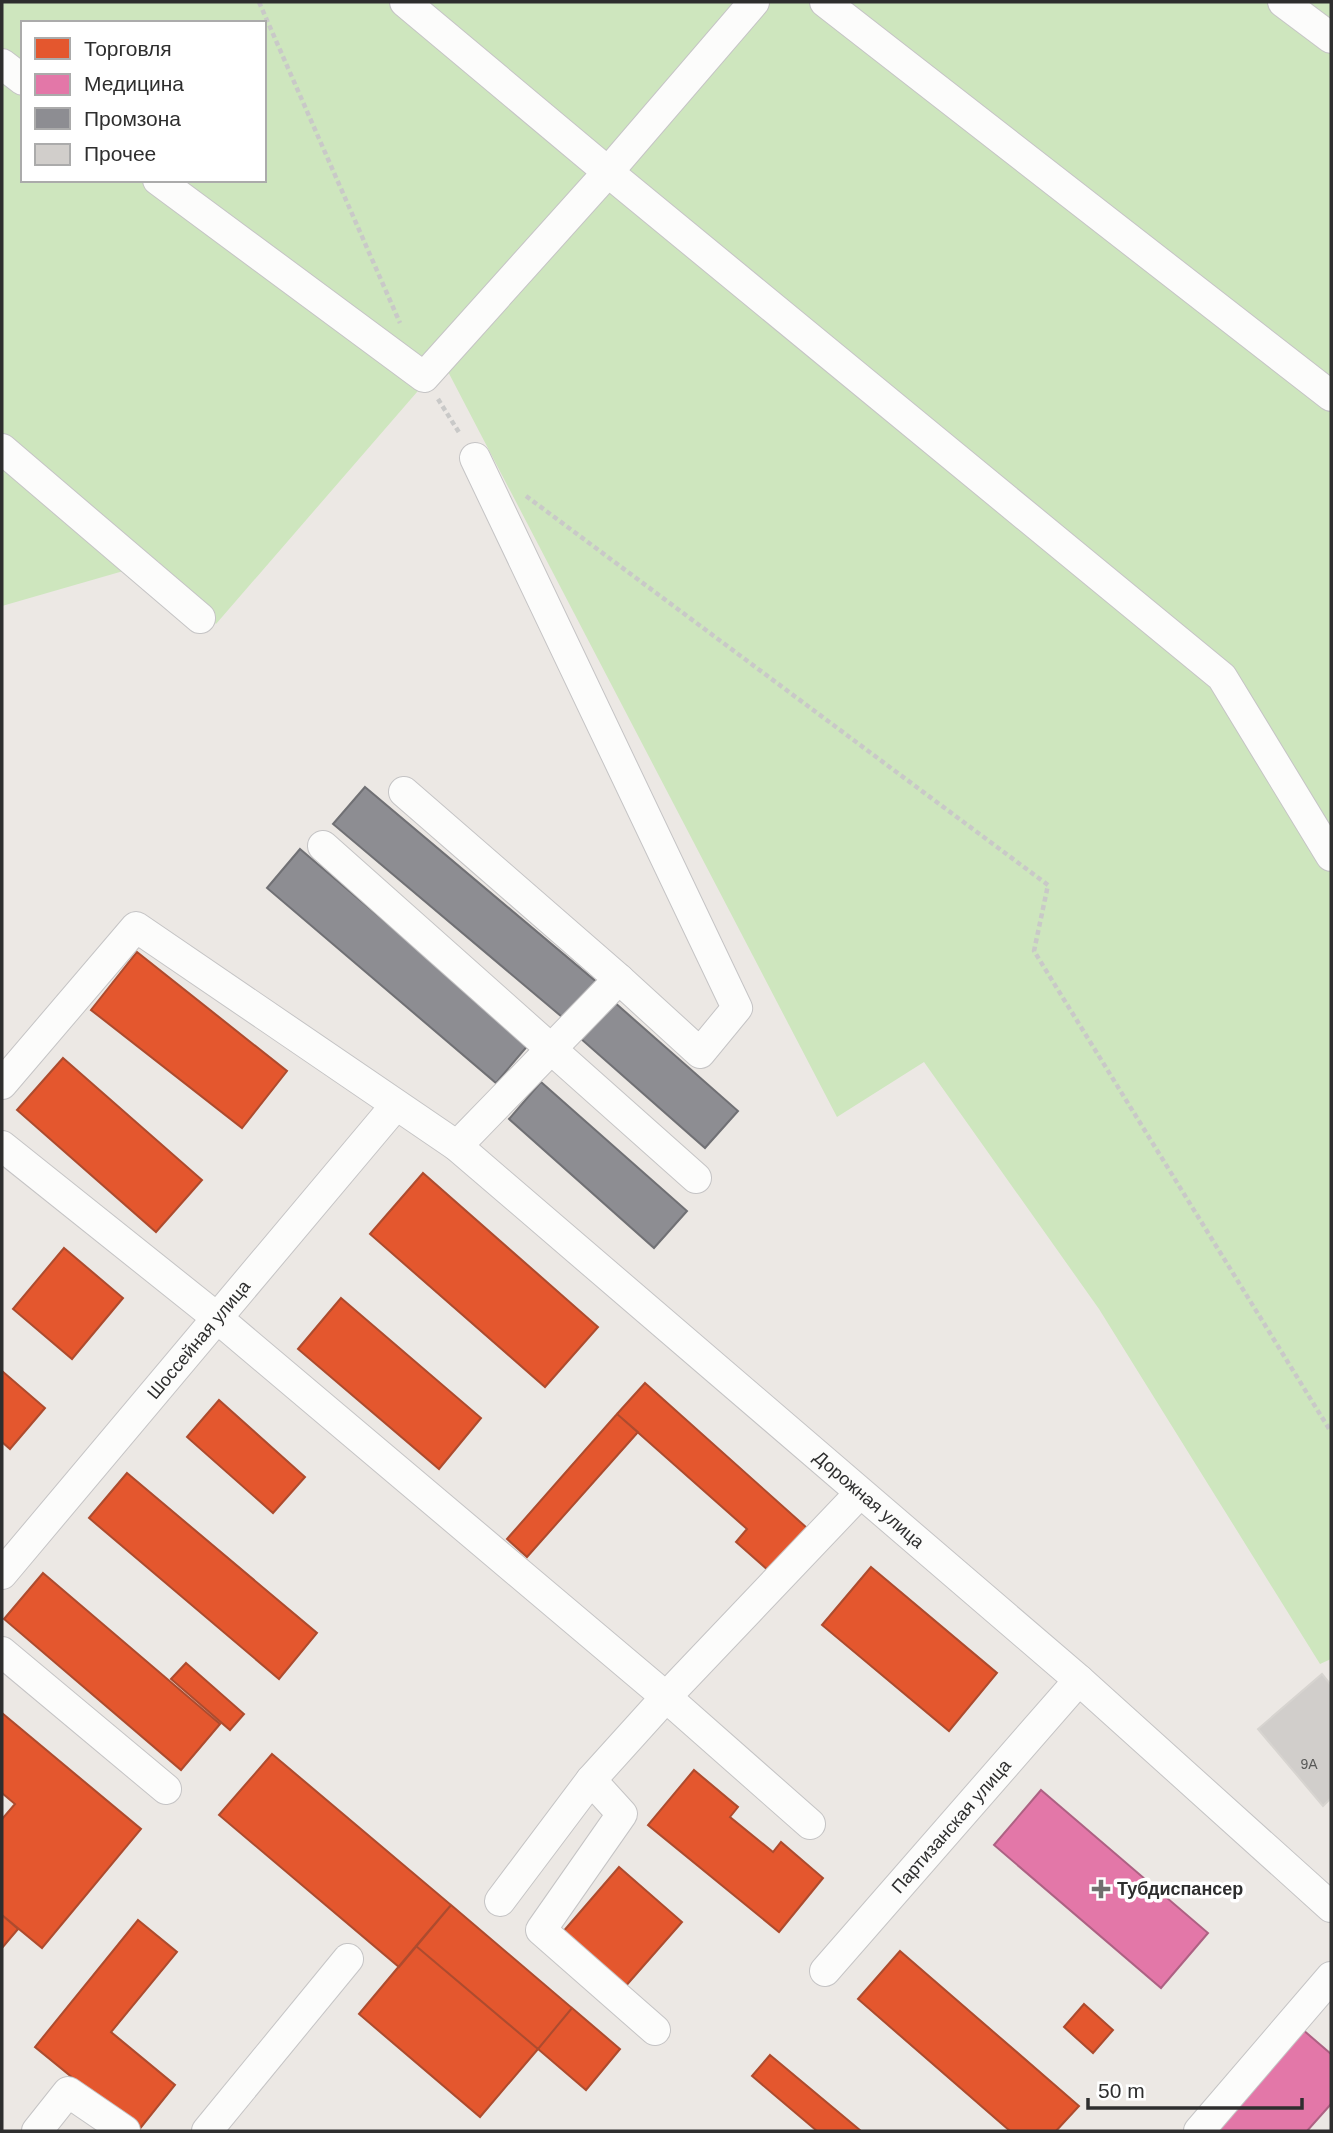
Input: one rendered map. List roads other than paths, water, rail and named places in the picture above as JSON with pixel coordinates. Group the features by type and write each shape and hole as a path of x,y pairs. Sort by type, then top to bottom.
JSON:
{"street":[{"path":"405,2 1222,677 1331,856"},
{"path":"161,182 424,377 608,172 754,2"},
{"path":"825,2 1331,396"},
{"path":"1283,2 1331,38"},
{"path":"2,64 21,78"},
{"path":"2,449 200,618"},
{"path":"404,792 700,1053 737,1008 475,458"},
{"path":"323,846 696,1178"},
{"name":"Дорожная улица","path":"2,1084 136,927 457,1146 1079,1680 1331,1908"},
{"path":"457,1146 619,979"},
{"name":"Шоссейная улица","path":"2,1574 396,1105"},
{"path":"2,1146 216,1317 666,1697 810,1824"},
{"path":"500,1901 592,1780 666,1697 860,1493"},
{"path":"2,1653 166,1788"},
{"name":"Партизанская улица","path":"825,1971 1079,1680"},
{"path":"592,1780 622,1814 541,1930 655,2030"},
{"path":"207,2131 348,1959"},
{"path":"1199,2131 1331,1978"},
{"path":"37,2131 68,2091 125,2131"}],"place":[{"name":"Тубдиспансер","path":"1101,1889"}]}
